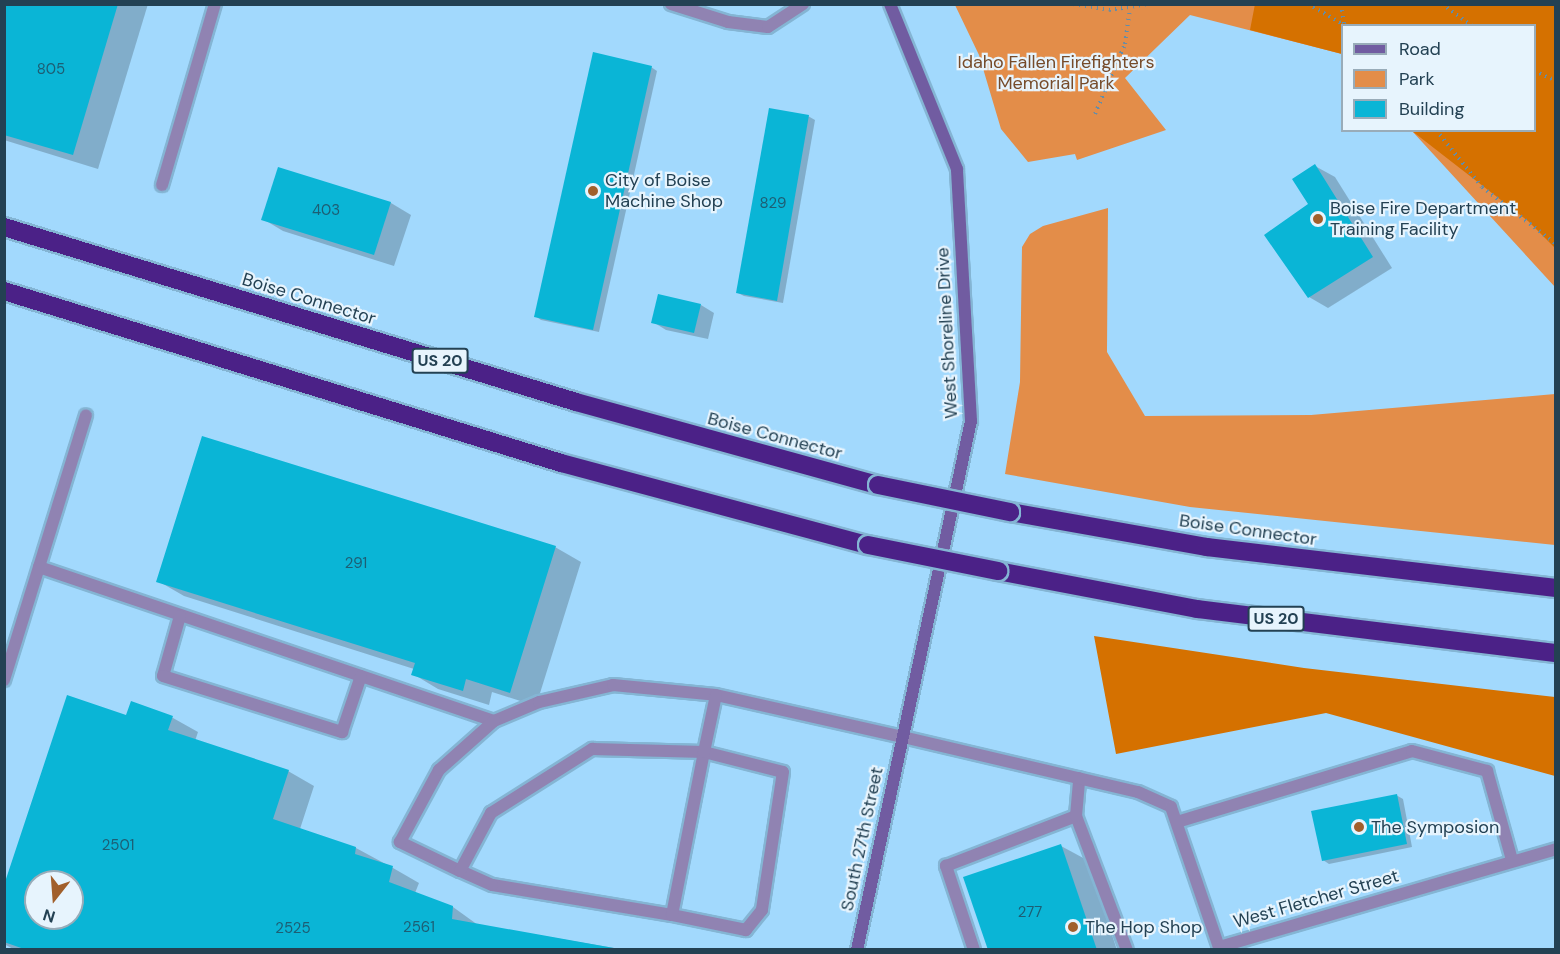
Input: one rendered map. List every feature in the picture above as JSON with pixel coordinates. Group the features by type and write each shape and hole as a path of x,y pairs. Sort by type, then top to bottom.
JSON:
{"highway":[{"name":"Boise Connector","path":"4,227 576,402 879,485 1010,512 1207,547 1556,588"},
{"name":"US 20","path":"4,291 561,463 868,545 1197,609 1556,653"}],"main road":[{"name":"West Shoreline Drive","path":"890,4 957,169 971,421 903,737"},
{"name":"South 27th Street","path":"857,950 903,737"}],"street":[{"path":"162,185 215,4"},
{"path":"671,4 728,22 768,27 803,4"},
{"path":"4,680 86,414"},
{"path":"39,567 494,721"},
{"path":"180,616 163,675 342,732 361,676"},
{"name":"West Fletcher Street","path":"460,871 400,842 439,770 494,721 539,702 613,685 716,695 1079,778 1146,796 1171,807 1215,948 1556,849"},
{"path":"672,915 716,695"},
{"path":"592,750 704,753 783,772 762,910 746,930 672,915 492,885 460,871 491,813 592,750"},
{"path":"1177,822 1412,752 1487,771 1512,860"},
{"path":"1079,778 1076,816 1127,950"},
{"path":"974,950 946,866 1076,816"}],"path":[{"path":"1073,4 1088,9 1122,7 1130,9 1149,4"},
{"path":"1308,4 1343,24"},
{"path":"1341,4 1345,24"},
{"path":"1442,4 1469,24"},
{"path":"1095,114 1125,44 1130,9"},
{"path":"1536,72 1556,81"},
{"path":"1438,132 1482,187 1556,244"}],"green space":[{"name":"Idaho Fallen Firefighters Memorial Park","path":"955,5 1555,5 1555,287 1413,132 1536,132 1536,24 1341,24 1341,54 1190,15 1125,78 1166,130 1077,160 1075,154 1028,162 1001,129 979,55"},
{"path":"1108,208 1107,352 1145,416 1311,415 1555,394 1555,545 1190,507 1005,474 1020,382 1022,247 1030,234 1043,226"}],"shaded area":[{"path":"1255,4 1555,5 1555,248 1528,221 1413,132 1536,132 1536,24 1341,24 1341,54 1250,30"},
{"path":"1094,636 1304,668 1555,697 1555,776 1326,713 1116,754"}],"building":[{"path":"4,4 118,4 73,155 4,135"},
{"name":"City of Boise Machine Shop","path":"593,52 652,66 593,330 534,317"},
{"path":"769,108 809,115 777,301 736,293"},
{"name":"Boise Fire Department Training Facility","path":"1315,164 1373,257 1308,298 1264,235 1308,204 1292,179"},
{"path":"278,167 391,202 374,255 261,220"},
{"path":"658,294 701,304 694,333 651,323"},
{"path":"202,436 556,546 510,693 466,679 463,691 411,675 415,663 156,582"},
{"path":"67,695 126,715 131,701 173,716 168,730 289,770 273,819 356,847 355,854 393,866 389,882 453,906 452,919 625,950 27,950 4,942 4,885"},
{"name":"The Symposion","path":"1397,794 1407,844 1322,861 1311,811"},
{"path":"1061,844 1097,950 988,950 963,877"}],"place":[{"name":"City of Boise Machine Shop","path":"593,191"},
{"name":"Boise Fire Department Training Facility","path":"1318,219"},
{"name":"The Symposion","path":"1359,827"},
{"name":"The Hop Shop","path":"1073,927"}]}
